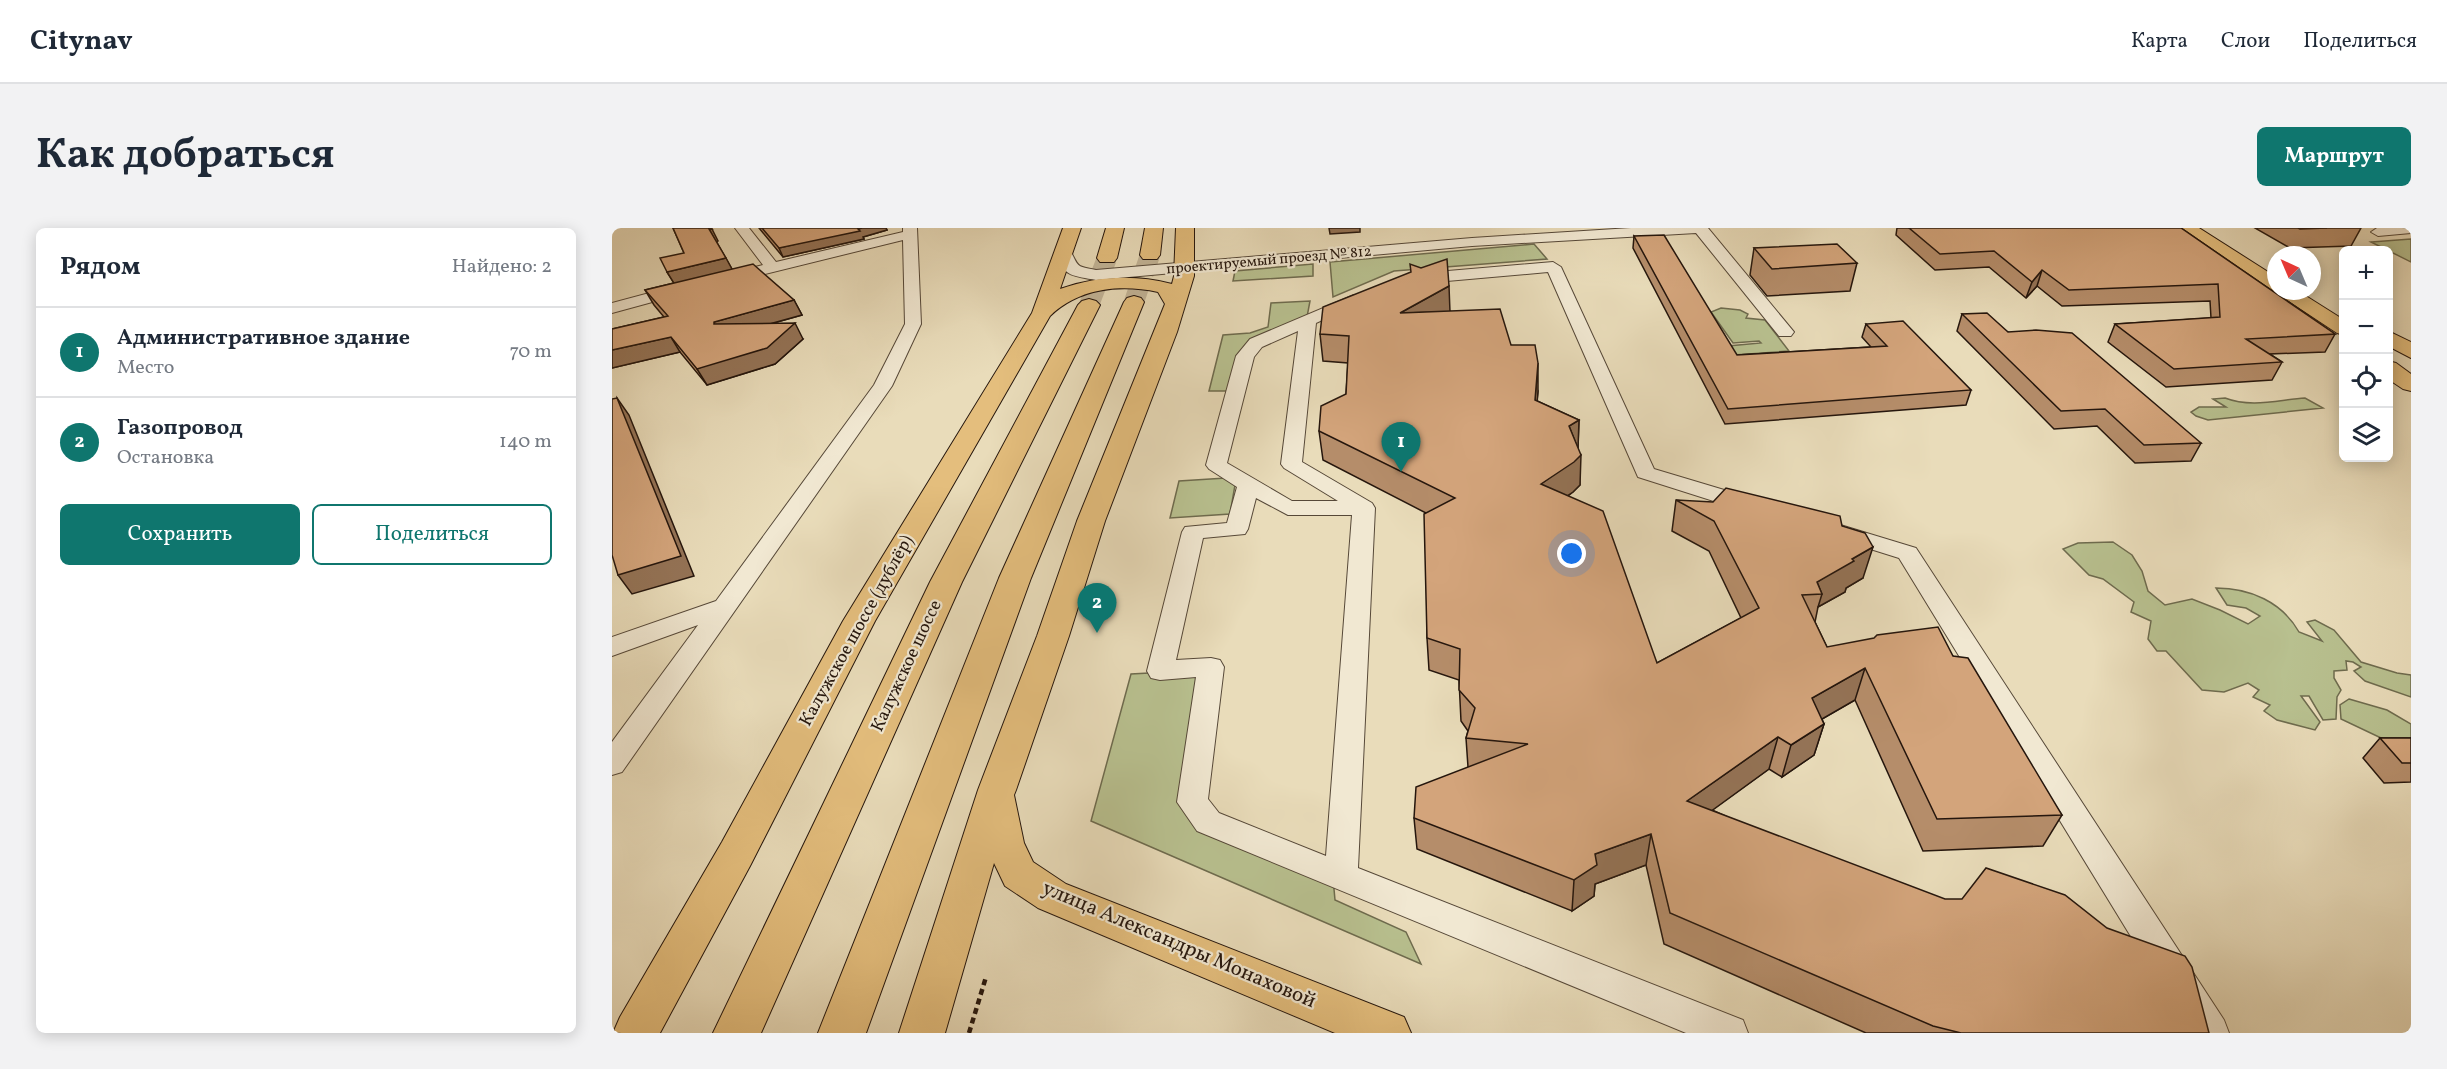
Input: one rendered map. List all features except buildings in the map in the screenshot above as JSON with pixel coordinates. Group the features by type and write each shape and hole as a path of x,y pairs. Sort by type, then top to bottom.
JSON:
{"highway":[{"path":"1107,258 1115,228"},
{"path":"1150,255 1154,228"},
{"path":"842,1033 1015,578 1134,302"},
{"name":"Калужское шоссе","path":"737,1033 946,582 1089,304"}],"main road":[{"name":"Калужское шоссе (дублёр)","path":"636,1033 736,854 859,621 1042,313 1072,228"},
{"path":"922,1033 997,790 1053,636 1091,521 1166,332 1184,269 1185,228"},
{"path":"2187,228 2267,280"},
{"path":"2219,228 2247,246"},
{"path":"1042,313 1056,299 1068,292 1106,285 1155,284 1166,288 1174,303"},
{"path":"2321,293 2339,304"},
{"path":"2296,300 2339,331"},
{"path":"2298,300 2339,326"},
{"path":"2393,334 2411,343"},
{"path":"2393,339 2411,351"},
{"path":"2393,360 2411,371"},
{"path":"2393,371 2411,384"},
{"name":"улица Александры Монаховой","path":"997,790 1005,843 1019,874 1052,896 1388,1033"}],"street":[{"path":"742,228 772,267"},
{"path":"1700,228 1785,332"},
{"name":"проектируемый проезд № 812","path":"1065,253 1067,265 1085,274 1184,269 1460,243 1700,228"},
{"path":"2378,232 2409,229"},
{"path":"612,308 911,231 913,324 883,386 612,764"},
{"path":"1364,508 1288,508 1216,465 1245,356 1256,343 1398,280 1553,267 1645,473 1771,511"},
{"path":"1308,320 1291,464 1364,508"},
{"path":"1248,485 1237,528 1193,532 1160,671 1211,667 1192,802 1208,822 1730,1033"},
{"path":"1341,876 1364,508"},
{"path":"1816,525 1908,553 2211,1033"},
{"path":"612,647 723,607"}],"path":[{"path":"969,1033 986,977"}],"green space":[{"path":"2411,239 2411,262 2393,253 2393,246 2379,246 2371,242"},
{"path":"1534,244 1547,259 1394,271 1333,297 1330,262"},
{"path":"1313,264 1313,276 1233,281 1235,271"},
{"path":"1310,301 1307,317 1252,341 1230,391 1209,391 1223,335 1250,333 1268,327 1271,303"},
{"path":"1721,308 1740,310 1748,314 1746,318 1765,320 1789,351 1734,355 1728,346 1761,343 1759,341 1733,343 1711,312"},
{"path":"2225,398 2255,403 2305,398 2323,408 2208,420 2191,412 2199,407 2226,407 2213,399"},
{"path":"1226,478 1235,485 1230,514 1170,518 1179,481"},
{"path":"2113,542 2132,555 2142,571 2148,591 2165,605 2192,599 2248,624 2260,616 2246,608 2227,605 2216,588 2253,594 2284,612 2299,632 2322,641 2307,622 2315,620 2334,630 2361,662 2411,675 2411,697 2365,681 2354,671 2361,667 2346,661 2347,670 2334,671 2334,678 2341,690 2337,697 2336,719 2323,720 2309,696 2301,696 2320,722 2315,730 2277,720 2264,711 2270,705 2253,697 2259,690 2248,683 2224,692 2202,690 2166,651 2157,651 2148,639 2151,621 2131,612 2134,602 2103,579 2089,575 2063,549 2078,543"},
{"path":"1205,670 1188,804 1333,878 1335,900 1406,932 1421,964 1091,821 1131,674"},
{"path":"2349,699 2387,710 2411,724 2411,750 2341,719 2340,705"}],"tunnel":[{"path":"1134,302 1150,255"},
{"path":"1089,305 1107,258"}],"place":[{"name":"Административное здание","path":"1401,472"},
{"name":"Газопровод","path":"1097,633"}]}
